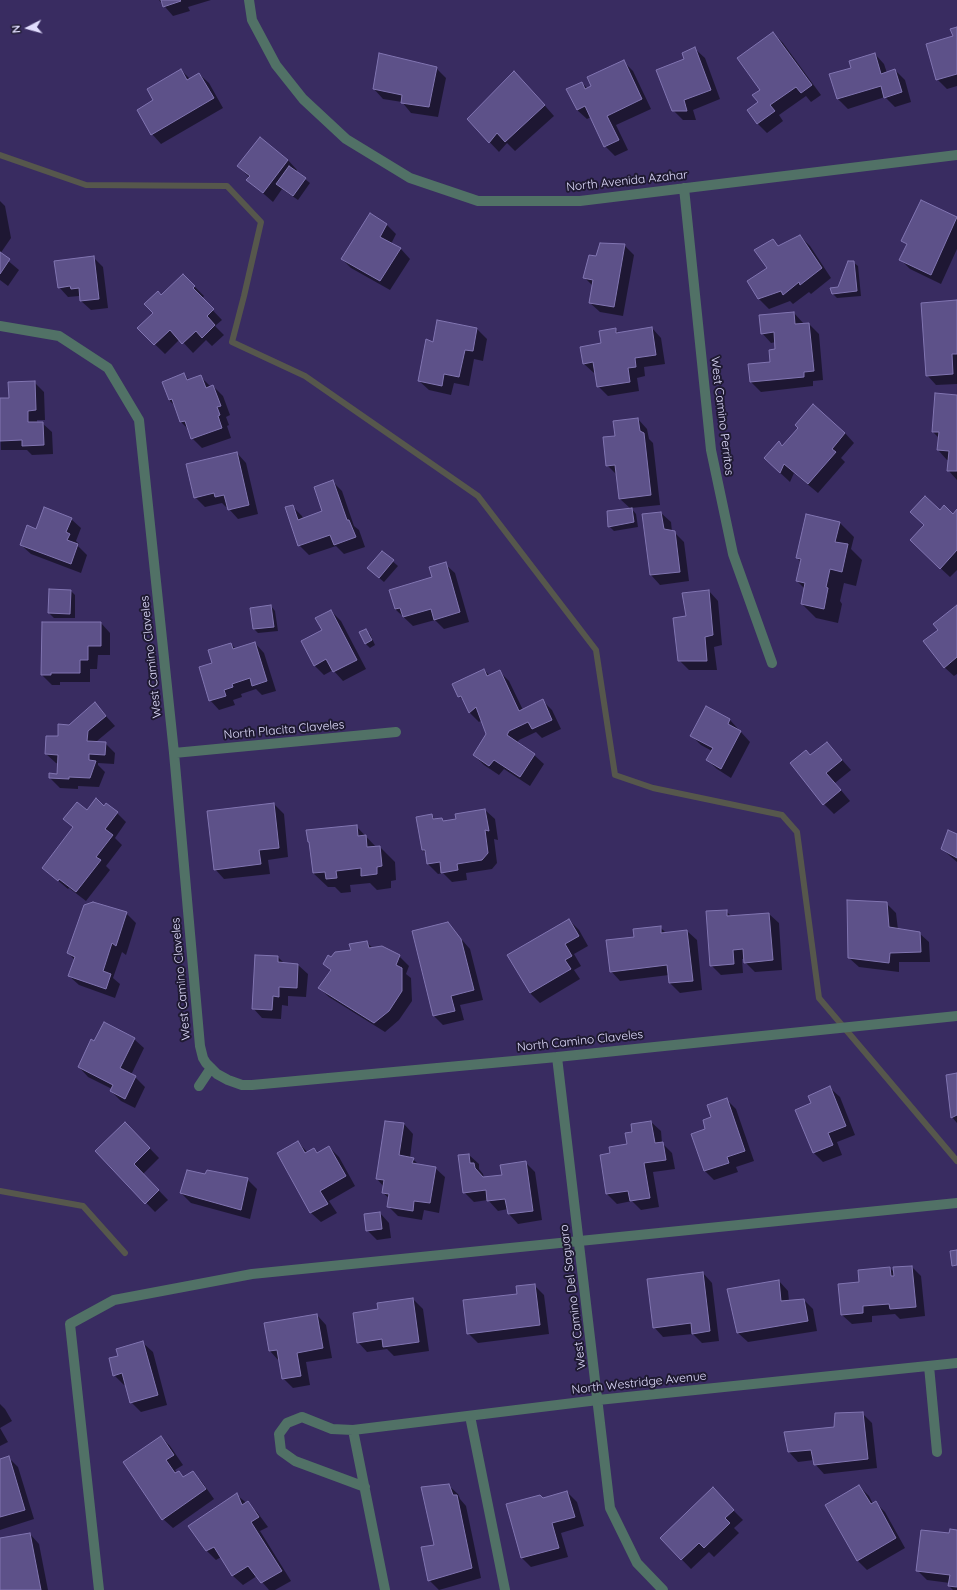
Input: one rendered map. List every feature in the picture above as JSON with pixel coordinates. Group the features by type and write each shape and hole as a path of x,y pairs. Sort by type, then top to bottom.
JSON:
{"street":[{"name":"North Avenida Azahar","path":"249,0 252,20 276,65 302,99 346,139 410,178 478,201 580,202 957,155"},
{"name":"West Camino Perritos","path":"684,188 711,450 733,554 772,663"},
{"name":"West Camino Claveles","path":"0,326 59,336 108,368 139,420 174,753 200,1046 203,1058 211,1068"},
{"name":"North Placita Claveles","path":"174,753 396,732"},
{"name":"North Camino Claveles","path":"211,1068 228,1080 242,1085 252,1085 557,1057 957,1016"},
{"name":"West Camino Del Saguaro","path":"557,1057 580,1241 610,1508 637,1564 663,1590"},
{"path":"199,1086 211,1068"},
{"path":"98,1590 70,1324 114,1300 252,1274 957,1203"},
{"name":"North Westridge Avenue","path":"365,1487 295,1461 281,1451 279,1434 287,1423 302,1417 332,1429 353,1430 598,1400 957,1363"},
{"path":"929,1366 938,1452"},
{"path":"470,1416 505,1590"},
{"path":"353,1430 385,1590"}],"building":[{"path":"161,0 180,0 181,1 163,7"},
{"path":"957,27 957,74 936,80 926,44 953,36 950,29"},
{"path":"773,32 812,85 801,93 796,87 770,105 775,111 757,124 747,110 758,102 752,95 760,90 737,58"},
{"path":"695,47 711,90 684,100 687,111 672,111 656,70 684,59 682,53"},
{"path":"379,53 437,67 429,107 401,103 402,95 373,89"},
{"path":"875,53 881,74 895,69 902,92 884,98 881,86 837,99 829,74 851,68 849,61"},
{"path":"624,60 642,99 607,116 619,140 604,147 585,106 577,110 566,89 582,82 585,89 591,86 587,77"},
{"path":"181,69 187,80 199,73 214,98 151,135 137,110 153,100 147,89"},
{"path":"514,71 545,105 505,142 497,133 489,143 467,119"},
{"path":"260,137 288,160 263,193 246,180 250,176 237,166"},
{"path":"289,166 306,178 293,196 276,184"},
{"path":"921,200 957,217 931,275 899,260 907,244 901,241"},
{"path":"370,213 387,224 380,237 401,248 380,281 341,259"},
{"path":"800,235 822,268 800,285 799,282 783,295 781,291 758,299 747,281 767,268 754,250 773,239 778,246"},
{"path":"600,243 625,244 614,307 589,303 593,280 583,278 589,255 596,256"},
{"path":"0,252 10,259 0,274"},
{"path":"94,256 99,299 80,301 79,288 71,289 70,286 58,288 54,261"},
{"path":"848,261 854,261 857,291 832,294 830,288 838,287"},
{"path":"183,274 195,286 193,288 214,309 207,316 215,325 202,338 196,331 182,344 170,330 154,345 137,328 153,313 144,304 158,291 161,295"},
{"path":"957,300 957,354 952,354 953,374 926,376 921,303"},
{"path":"794,312 795,324 809,323 814,371 804,372 804,377 750,382 748,364 770,362 769,350 775,349 774,332 761,334 759,315"},
{"path":"437,320 477,328 473,351 465,350 459,377 444,374 442,386 418,381 426,339 433,342"},
{"path":"652,327 656,355 635,358 636,367 628,368 630,382 597,387 593,362 583,364 580,347 601,343 599,331 616,328 616,333"},
{"path":"184,373 187,380 201,375 206,388 213,385 221,406 217,407 222,428 191,439 185,421 180,422 172,399 169,400 162,382"},
{"path":"35,381 36,410 28,411 28,422 43,422 44,445 22,446 22,440 0,441 0,398 9,398 8,382"},
{"path":"935,393 957,395 957,471 947,471 949,451 937,450 939,432 932,432"},
{"path":"813,404 845,433 832,449 836,452 808,484 784,464 780,473 764,458 779,441 782,446 798,428 795,425"},
{"path":"638,418 640,431 644,433 651,495 619,499 615,465 606,466 603,437 615,436 613,421"},
{"path":"237,452 249,505 228,510 224,495 215,497 214,493 194,498 186,464"},
{"path":"333,480 347,520 349,520 356,537 334,545 330,535 298,546 285,507 293,505 298,520 322,511 314,487"},
{"path":"925,496 940,510 944,505 953,514 957,509 957,550 940,569 910,540 924,525 910,512"},
{"path":"44,507 72,518 66,532 70,534 67,540 78,544 71,564 20,545 27,525 36,529"},
{"path":"632,508 634,522 608,527 607,511"},
{"path":"661,512 664,529 675,531 680,572 650,575 642,514"},
{"path":"806,514 840,522 835,542 848,544 842,572 830,569 826,587 828,588 824,609 801,604 805,583 796,581 801,559 796,558"},
{"path":"382,551 394,560 379,578 367,568"},
{"path":"446,562 460,612 434,620 431,609 403,617 400,608 395,609 389,590 432,577 429,567"},
{"path":"49,589 71,590 70,614 48,613"},
{"path":"709,590 713,635 705,637 707,661 678,661 673,618 686,616 682,593"},
{"path":"271,605 274,627 253,629 250,608"},
{"path":"957,605 957,657 944,668 923,641 938,630 933,624"},
{"path":"331,610 357,660 333,672 326,659 314,666 301,641 322,630 315,618"},
{"path":"42,622 101,622 101,646 88,646 88,660 80,660 80,673 51,673 51,675 41,675"},
{"path":"366,629 372,640 365,644 359,632"},
{"path":"255,642 267,681 252,686 250,678 232,684 233,687 224,690 226,696 209,701 199,667 212,663 208,650 231,643 233,649"},
{"path":"484,669 487,676 500,670 519,711 543,699 552,720 532,729 528,722 509,731 507,735 535,754 520,777 494,760 489,766 473,755 486,734 476,707 469,713 461,696 458,697 452,684"},
{"path":"95,702 106,716 88,731 87,741 106,742 105,755 89,754 89,760 96,761 90,778 49,778 49,773 57,774 58,755 45,754 46,736 58,736 58,724 69,725"},
{"path":"706,706 730,719 728,724 741,731 721,769 706,760 713,748 690,736"},
{"path":"827,742 842,760 826,773 841,790 823,805 790,763 806,750 810,755"},
{"path":"96,798 104,806 106,803 118,812 105,829 113,835 96,857 101,860 76,892 59,879 58,881 42,868 73,827 63,819 77,802 87,810"},
{"path":"274,803 279,848 259,850 261,864 214,870 207,811"},
{"path":"485,809 489,831 485,830 488,853 482,860 457,864 458,870 441,873 440,862 427,864 425,850 422,850 416,817 432,814 433,819 442,818 443,821 456,819 455,814"},
{"path":"357,825 358,836 366,835 367,847 380,846 382,866 377,867 377,874 361,876 361,868 336,871 337,878 326,879 325,872 313,873 306,830"},
{"path":"948,830 957,834 957,858 941,849"},
{"path":"847,900 887,902 889,927 920,932 921,952 890,953 889,963 848,958"},
{"path":"93,902 127,912 116,946 112,943 103,971 111,974 106,989 68,976 75,957 67,953 84,905"},
{"path":"727,910 727,916 769,913 773,960 744,963 743,949 733,950 734,964 710,966 706,911"},
{"path":"569,919 579,936 565,944 572,956 565,960 571,969 530,993 507,955"},
{"path":"448,922 461,939 474,990 451,996 455,1011 433,1016 412,931"},
{"path":"661,926 661,933 687,930 693,981 669,983 667,965 610,972 606,940 634,937 633,929"},
{"path":"367,941 369,948 382,946 400,955 396,965 402,968 402,991 389,1011 374,1023 318,988 331,970 323,964 328,955 331,957 335,952 351,950 349,944"},
{"path":"255,955 278,956 278,962 298,964 297,988 279,987 279,997 273,996 272,1010 252,1009"},
{"path":"104,1022 135,1038 120,1068 136,1076 125,1099 110,1091 113,1085 78,1067 91,1039 94,1041"},
{"path":"957,1073 957,1115 951,1118 946,1075"},
{"path":"830,1086 846,1126 828,1133 833,1145 813,1153 795,1110 811,1103 808,1096"},
{"path":"727,1098 745,1151 727,1157 729,1163 704,1171 691,1134 705,1129 703,1120 711,1117 707,1105"},
{"path":"385,1121 404,1123 399,1155 414,1158 412,1163 436,1167 430,1203 414,1201 413,1211 387,1207 389,1194 382,1193 384,1180 376,1179"},
{"path":"651,1121 655,1143 663,1142 666,1160 644,1163 650,1198 630,1201 628,1191 606,1194 600,1155 610,1153 609,1147 627,1144 625,1133 632,1132 631,1124"},
{"path":"125,1122 150,1148 134,1164 159,1190 145,1204 95,1151"},
{"path":"298,1141 305,1153 314,1148 317,1153 329,1146 346,1176 320,1191 328,1204 310,1213 277,1153"},
{"path":"469,1154 470,1163 474,1163 475,1168 483,1177 502,1175 500,1165 526,1161 533,1211 508,1214 505,1199 487,1201 486,1190 463,1193 458,1155"},
{"path":"187,1170 205,1174 207,1170 248,1178 241,1210 180,1193"},
{"path":"380,1212 382,1229 366,1231 364,1214"},
{"path":"957,1250 957,1265 952,1266 950,1251"},
{"path":"912,1266 916,1307 890,1309 889,1304 863,1306 863,1313 841,1315 838,1284 859,1282 858,1270 890,1267 891,1276 894,1276 893,1267"},
{"path":"703,1272 710,1331 692,1334 691,1323 653,1328 647,1279"},
{"path":"779,1280 781,1301 804,1299 808,1321 737,1333 727,1289"},
{"path":"535,1284 540,1325 467,1334 463,1300 517,1294 516,1286"},
{"path":"413,1298 419,1342 383,1347 382,1339 357,1343 353,1313 378,1309 377,1303"},
{"path":"317,1314 323,1348 297,1353 301,1376 282,1379 277,1350 269,1351 264,1323"},
{"path":"143,1341 158,1395 130,1403 122,1373 113,1376 109,1358 118,1356 116,1349"},
{"path":"863,1412 868,1459 814,1465 811,1450 788,1452 784,1432 834,1427 835,1413"},
{"path":"161,1436 174,1455 166,1460 175,1473 179,1471 183,1477 193,1471 206,1489 162,1520 123,1462"},
{"path":"9,1456 25,1510 0,1517 0,1459"},
{"path":"449,1484 453,1495 457,1495 472,1568 428,1581 421,1547 434,1545 421,1487"},
{"path":"859,1485 871,1504 876,1501 896,1538 857,1561 825,1505"},
{"path":"713,1487 734,1510 725,1518 730,1523 704,1548 699,1543 681,1560 660,1538"},
{"path":"567,1491 575,1517 552,1523 559,1548 521,1558 506,1504 540,1495 543,1498"},
{"path":"237,1493 242,1505 248,1501 259,1517 251,1522 282,1571 261,1583 248,1566 232,1576 214,1547 206,1551 188,1526"},
{"path":"950,1529 957,1530 957,1587 948,1586 950,1575 916,1571 921,1530 949,1533"},
{"path":"30,1533 41,1590 0,1590 0,1538"}],"waterway":[{"path":"0,155 86,185 227,186 261,222 232,342 305,376 478,496 596,650 615,775 653,788 782,815 797,832 819,998 957,1161"},
{"path":"0,1191 83,1206 125,1253"}]}
